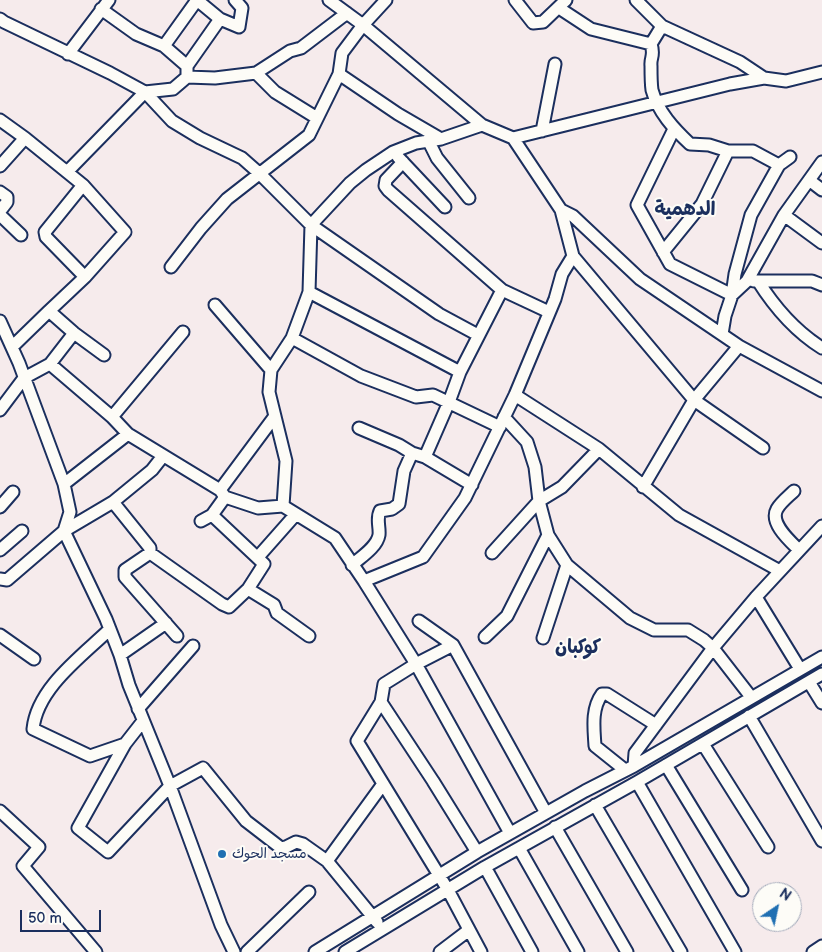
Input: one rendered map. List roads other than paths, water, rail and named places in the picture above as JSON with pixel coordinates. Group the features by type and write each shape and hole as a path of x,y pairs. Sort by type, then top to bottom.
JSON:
{"street":[{"path":"164,46 197,0 220,19 239,28 242,8 235,0"},
{"path":"329,0 363,25 482,125 512,138 561,210 573,256 694,400 763,448"},
{"path":"171,267 201,228 227,199 309,135 339,74 342,54 363,25 386,0"},
{"path":"515,0 533,23 543,22 563,4 591,29 651,44"},
{"path":"636,0 662,26 740,62 764,78"},
{"path":"68,54 105,4 136,34 164,46 187,72 215,78 256,73 290,51 301,48 347,13"},
{"path":"0,19 145,92 172,122 242,158 311,226 439,314 478,335"},
{"path":"67,172 145,92 173,89 187,72 220,19"},
{"path":"662,26 651,44 654,53 650,66 652,70 652,88 656,103 674,129 690,144 709,145 728,151 753,150 779,165"},
{"path":"542,131 555,64"},
{"path":"512,138 730,84 764,78 786,81 822,72"},
{"path":"256,73 275,92 317,118"},
{"path":"339,74 398,114 442,140"},
{"path":"0,120 26,138 83,185 125,232 85,277 12,347"},
{"path":"283,506 286,461 269,392 272,370 292,338 309,292 311,226 350,184 366,170 393,152 428,140 442,140 482,125"},
{"path":"674,129 637,205 670,264 732,295"},
{"path":"0,166 26,138"},
{"path":"428,140 437,158 469,198"},
{"path":"663,252 702,204 728,151"},
{"path":"393,152 445,207"},
{"path":"722,334 725,316 732,295 735,274 751,215 779,165 790,157"},
{"path":"403,162 386,180 385,186 388,190 502,290 549,312"},
{"path":"732,295 752,281 784,216 822,162"},
{"path":"809,180 822,190"},
{"path":"83,185 45,232 46,237 85,277"},
{"path":"0,192 7,197 8,202 0,213 21,235"},
{"path":"561,210 573,216 640,278 739,346 822,391"},
{"path":"784,216 822,243"},
{"path":"364,581 423,557 465,498 515,395 555,299 562,274 573,256"},
{"path":"752,281 812,281 822,285"},
{"path":"752,281 799,331 822,348"},
{"path":"425,457 460,372 502,290"},
{"path":"309,292 460,372"},
{"path":"215,305 272,370"},
{"path":"50,312 104,356"},
{"path":"0,321 12,347 64,484 70,512 64,531 110,629 138,709 170,786 221,925 234,952"},
{"path":"112,417 183,332"},
{"path":"0,410 24,378 50,364 74,333"},
{"path":"292,338 361,376 416,397 433,395 502,422 527,442 535,467 539,502 548,535 566,565 630,618 654,630 688,630 704,640 713,648 751,697"},
{"path":"643,486 694,400 739,346"},
{"path":"50,364 112,417 128,434 223,493 258,508 283,506 335,538 416,664 510,833"},
{"path":"515,395 599,449 680,516 780,571"},
{"path":"201,521 212,515 223,493 275,416"},
{"path":"359,428 399,445 412,453 425,457 472,485"},
{"path":"64,484 128,434"},
{"path":"492,553 539,502 562,487 599,449"},
{"path":"352,565 374,544 379,535 377,516 380,511 392,509 399,504 404,471 412,453"},
{"path":"0,579 7,580 64,531 114,502 152,470 163,456"},
{"path":"794,491 778,508 776,516 777,523 783,533 799,550"},
{"path":"0,507 13,492"},
{"path":"114,502 150,548 150,554"},
{"path":"258,557 296,514"},
{"path":"150,554 229,607 248,589 264,564 212,515"},
{"path":"629,768 635,753 713,648 756,597 822,526"},
{"path":"0,550 22,531"},
{"path":"485,637 507,616 548,535"},
{"path":"150,554 125,570 125,578 177,636"},
{"path":"542,638 566,565"},
{"path":"248,589 274,605 277,613 309,636"},
{"path":"756,597 800,669"},
{"path":"419,621 453,645 546,813"},
{"path":"120,655 166,623"},
{"path":"110,629 52,684 34,715 33,729 90,756 126,744"},
{"path":"0,636 34,659"},
{"path":"453,645 416,664 384,684 381,702 357,741 448,890 481,952"},
{"path":"138,709 193,646"},
{"path":"316,952 477,852 629,768 822,657"},
{"path":"345,952 485,867 637,782 822,674"},
{"path":"809,682 822,703"},
{"path":"629,768 595,746 593,723 597,701 602,694 607,694 656,724"},
{"path":"381,702 477,852"},
{"path":"749,716 822,841"},
{"path":"143,721 126,744 78,828 108,852 170,786 203,768 246,821 281,848 296,842 327,861 374,916 382,930"},
{"path":"703,744 768,847"},
{"path":"666,765 742,890"},
{"path":"637,782 736,952"},
{"path":"327,861 383,784"},
{"path":"595,805 681,952"},
{"path":"0,811 38,846 23,866 96,952"},
{"path":"554,827 627,952"},
{"path":"519,848 578,952"},
{"path":"485,867 532,952"},
{"path":"247,952 309,892"},
{"path":"440,952 469,930"},
{"path":"813,952 822,946"}],"place":[{"name":"مسجد الحوك","path":"222,854"}],"district":[{"name":"الدهمية","path":"685,210"},
{"name":"كوكبان","path":"578,648"}]}
